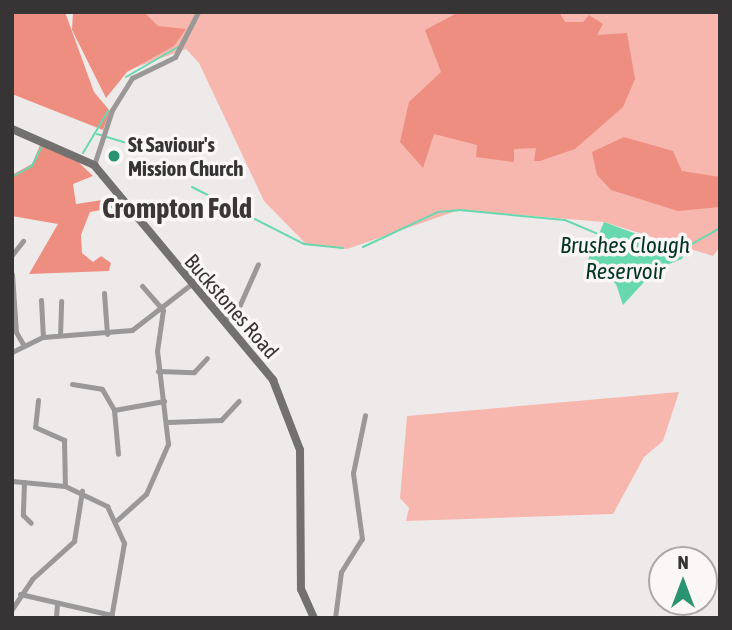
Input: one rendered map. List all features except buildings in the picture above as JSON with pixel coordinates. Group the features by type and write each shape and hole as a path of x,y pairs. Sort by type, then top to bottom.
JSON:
{"main road":[{"name":"Buckstones Road","path":"12,129 94,165 190,285 224,320 273,380 296,436 301,589 314,618"}],"street":[{"path":"94,165 103,135 132,78 175,57 196,27 198,12"},
{"path":"12,255 23,241"},
{"path":"224,320 238,309 258,264"},
{"path":"12,274 16,332 23,344"},
{"path":"12,352 23,344 43,337 107,334 149,320 190,285"},
{"path":"142,286 163,310"},
{"path":"104,293 107,334"},
{"path":"41,300 43,337"},
{"path":"60,335 61,302"},
{"path":"117,520 155,477 168,444 168,422 158,371 159,331 163,310"},
{"path":"149,320 159,331"},
{"path":"158,371 194,373 207,358"},
{"path":"72,384 102,389 114,410 118,454"},
{"path":"38,400 35,427 64,440 65,486"},
{"path":"114,410 164,401"},
{"path":"168,422 221,420 231,417 239,401"},
{"path":"335,618 341,572 362,539 353,473 365,415"},
{"path":"12,481 65,486 82,491 117,520 124,566 111,616 20,594"},
{"path":"24,482 23,515 31,523"},
{"path":"12,609 20,594 74,541 82,491"},
{"path":"56,618 57,604"}],"shaded area":[{"path":"12,12 65,12 94,92 110,111 103,130 12,94"},
{"path":"73,12 144,12 158,26 186,29 174,46 127,72 106,98 72,30"},
{"path":"79,12 720,12 720,247 713,256 604,222 459,210 347,249 307,245 264,201 199,63 186,49 134,68"},
{"path":"459,12 559,12 565,22 583,22 589,15 603,24 597,35 627,33 635,79 623,107 575,149 540,161 534,161 536,148 514,149 514,162 476,157 477,145 434,134 423,168 400,142 409,102 441,72 425,30"},
{"path":"624,137 673,151 682,171 720,177 720,207 678,211 611,190 597,175 592,152"},
{"path":"41,143 75,159 93,176 73,184 76,204 109,199 117,207 90,212 81,235 82,253 93,262 101,256 111,263 109,271 29,274 58,224 12,216 12,175 32,164"},
{"path":"679,392 663,441 644,457 613,514 406,521 409,508 400,498 407,416"}],"water":[{"name":"Brushes Clough Reservoir","path":"604,222 661,243 687,248 682,259 656,269 623,305 616,284 587,262"}],"waterway":[{"path":"126,77 178,47"},
{"path":"83,153 108,111"},
{"path":"97,134 132,145"},
{"path":"12,177 32,166 42,146"},
{"path":"192,187 304,244 343,248"},
{"path":"363,247 438,212 459,210 565,220 600,235"},
{"path":"685,248 720,228"}],"place":[{"name":"St Saviour's Mission Church","path":"114,156"}],"district":[{"name":"Crompton Fold","path":"177,208"}]}
